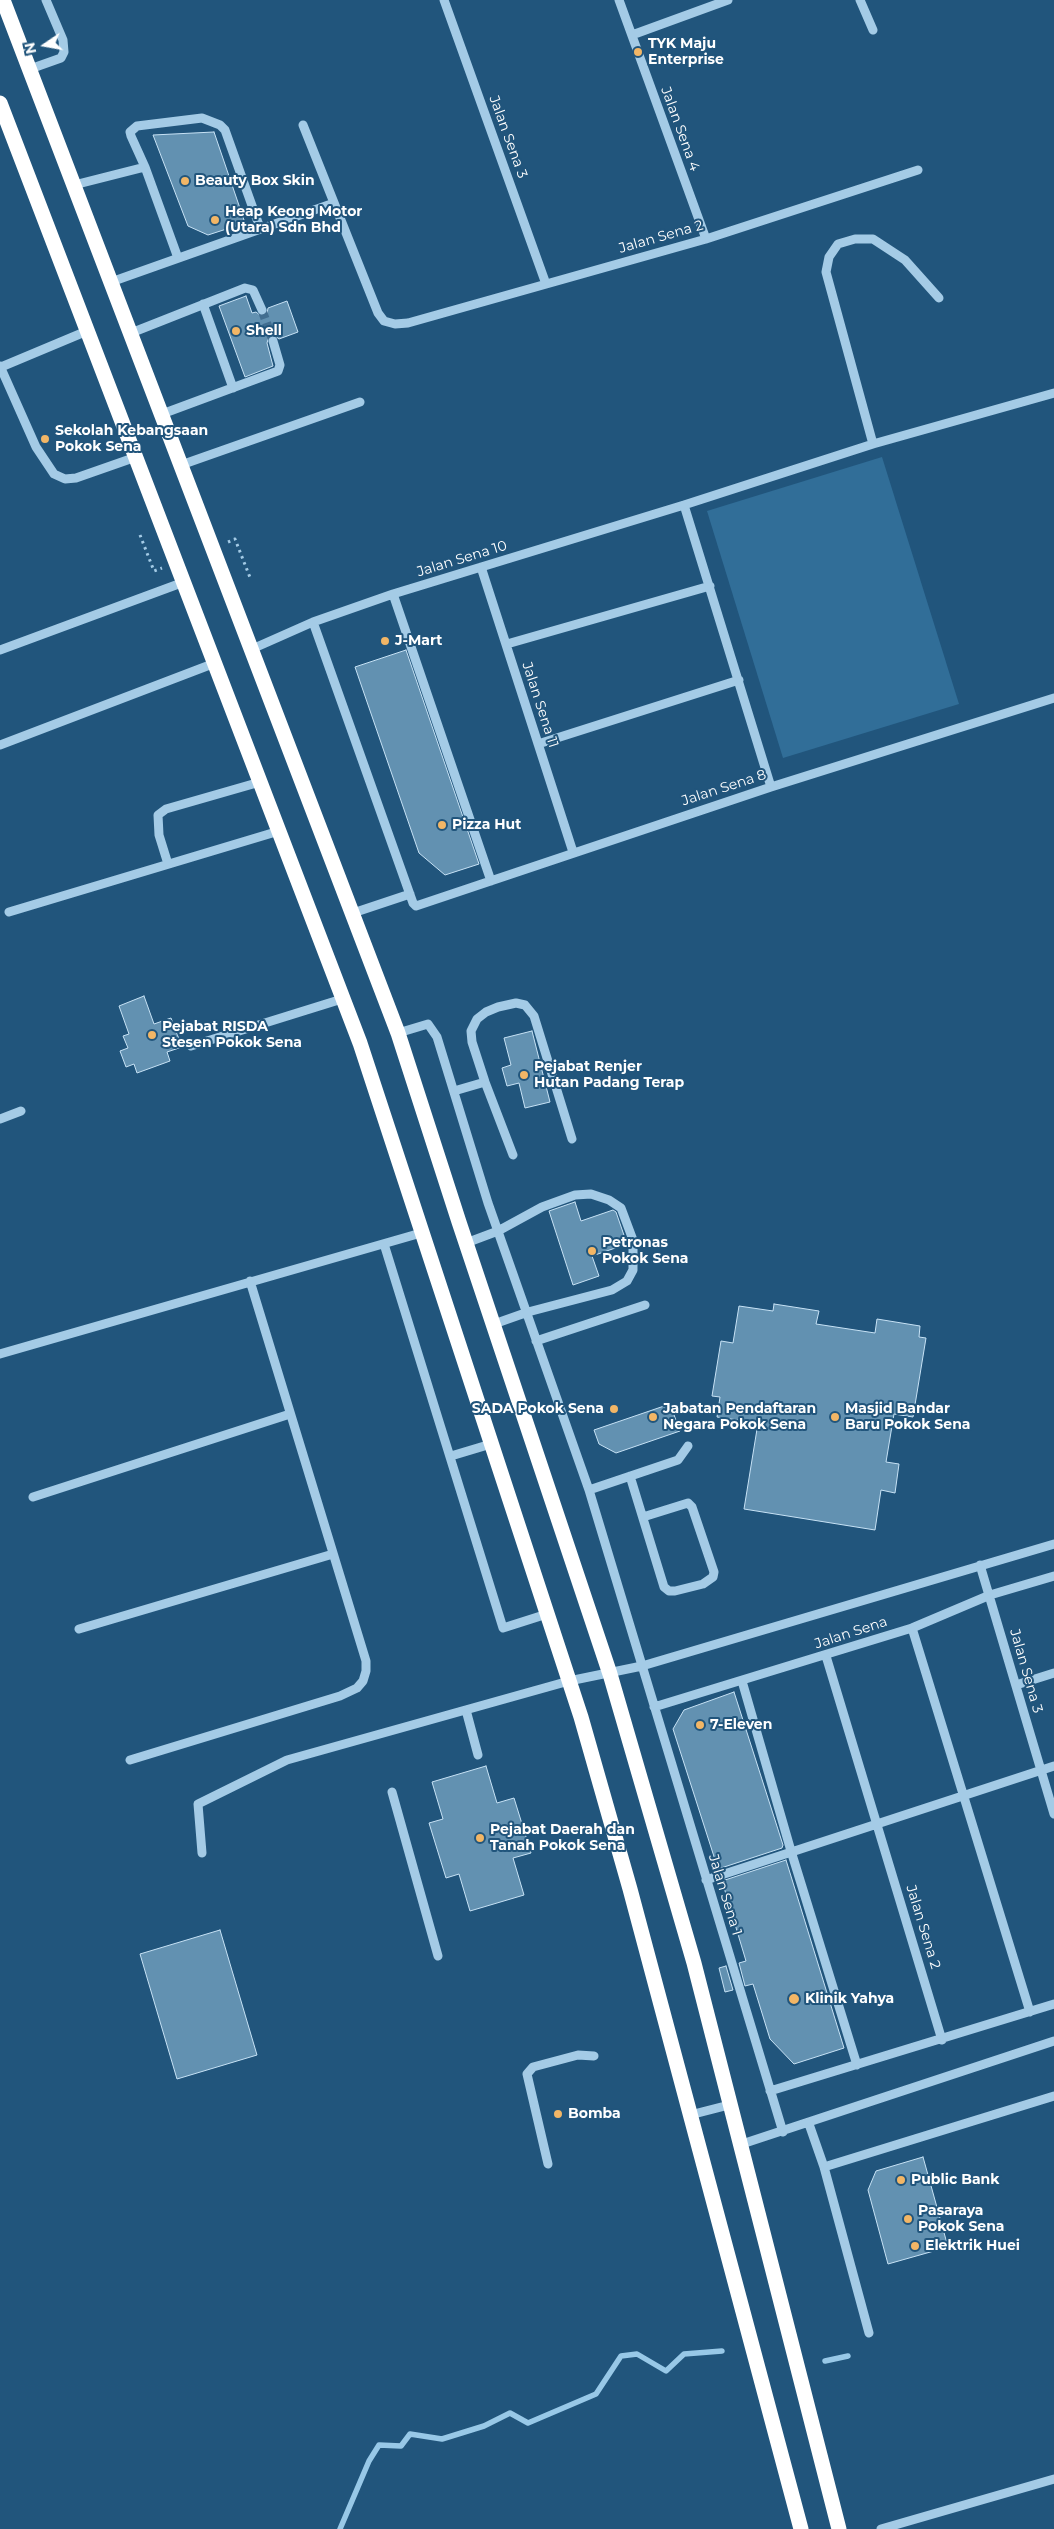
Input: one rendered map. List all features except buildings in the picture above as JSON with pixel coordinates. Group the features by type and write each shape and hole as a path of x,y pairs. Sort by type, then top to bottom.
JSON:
{"highway":[{"path":"3,0 398,1033 610,1674 694,1963 739,2145 839,2529"},
{"path":"0,106 360,1043 569,1681 632,1898 801,2529"}],"street":[{"path":"30,69 61,58 64,52 63,40 46,0"},
{"name":"Jalan Sena 3","path":"444,0 546,284"},
{"name":"Jalan Sena 4","path":"619,0 706,239"},
{"path":"632,35 728,0"},
{"path":"860,0 873,30"},
{"path":"178,258 145,167 131,136 133,128 202,118 214,121 225,130 260,228"},
{"path":"111,282 334,203 303,125"},
{"path":"74,185 145,167"},
{"name":"Jalan Sena 2","path":"334,203 378,313 384,321 396,324 408,323 706,239 918,170"},
{"path":"873,444 826,272 828,257 838,244 854,239 873,239 905,260 939,298"},
{"path":"130,333 249,288 253,290 262,310"},
{"path":"203,304 233,388"},
{"path":"88,331 0,366 36,447 54,474 65,479 76,478 136,457"},
{"path":"162,414 278,371 280,365 273,341"},
{"name":"Jalan Sena 10","path":"252,649 313,622 394,594 684,505 873,444 1054,393"},
{"path":"181,465 360,402"},
{"path":"684,505 739,680 770,787"},
{"name":"Jalan Sena 11","path":"481,567 573,852"},
{"path":"0,650 184,582"},
{"path":"506,644 710,586"},
{"path":"394,594 492,881"},
{"path":"313,622 410,894 352,912"},
{"path":"0,746 215,663"},
{"path":"538,744 739,680"},
{"name":"Jalan Sena 8","path":"410,894 413,903 421,906 573,852 770,787 1054,698"},
{"path":"168,864 159,835 158,815 166,809 260,782"},
{"path":"10,912 279,831"},
{"path":"191,1046 342,999"},
{"path":"513,1155 472,1042 471,1031 477,1019 486,1012 498,1007 516,1003 525,1005 534,1016 572,1139"},
{"path":"398,1033 422,1024 428,1024 434,1029 498,1231 528,1312"},
{"path":"454,1091 485,1082"},
{"path":"0,1119 21,1111"},
{"path":"466,1243 498,1231 542,1207 575,1195 591,1194 609,1200 621,1208 633,1240 633,1270 627,1281 612,1290 528,1312 494,1324"},
{"path":"0,1354 421,1233"},
{"path":"384,1244 503,1628 547,1614"},
{"path":"130,1760 340,1696 357,1688 363,1681 366,1662 250,1282"},
{"path":"536,1342 645,1305"},
{"name":"Jalan Sena 1","path":"528,1312 536,1342 589,1490 783,2132"},
{"path":"33,1497 290,1414"},
{"path":"451,1456 491,1444"},
{"path":"589,1490 678,1460 688,1446"},
{"path":"630,1476 664,1586 669,1591 703,1584 713,1577 714,1572 692,1507 688,1503 643,1517"},
{"path":"202,1853 198,1804 287,1760 569,1681 642,1666 1054,1544"},
{"path":"79,1629 333,1554"},
{"name":"Jalan Sena 3","path":"980,1565 1054,1814"},
{"name":"Jalan Sena","path":"654,1707 826,1656 912,1628 990,1595 1054,1576"},
{"path":"912,1628 1030,2012"},
{"name":"Jalan Sena 2","path":"826,1656 942,2040"},
{"path":"1016,1684 1054,1673"},
{"path":"742,1681 791,1851 857,2065"},
{"path":"466,1710 478,1756"},
{"path":"706,1880 1054,1766"},
{"path":"392,1792 438,1956"},
{"path":"770,2091 942,2040 1054,2004"},
{"path":"739,2145 810,2124 1054,2041"},
{"path":"548,2164 527,2074 533,2067 578,2055 594,2056"},
{"path":"824,2167 1054,2096"},
{"path":"690,2115 729,2105"},
{"path":"810,2124 824,2167 869,2333"},
{"path":"881,2529 1054,2479"}],"path":[{"path":"140,535 154,571 163,568"},
{"path":"226,542 235,539 251,580"}],"shaded area":[{"path":"882,457 959,704 783,758 707,511"}],"waterway":[{"path":"340,2529 369,2461 379,2445 401,2446 410,2434 442,2439 484,2426 510,2413 528,2423 596,2394 621,2356 637,2354 666,2371 684,2354 722,2351"},
{"path":"825,2361 848,2356"}],"tunnel":[{"path":"262,310 273,341"}],"place":[{"name":"TYK Maju Enterprise","path":"638,52"},
{"name":"Beauty Box Skin","path":"185,181"},
{"name":"Heap Keong Motor (Utara) Sdn Bhd","path":"215,220"},
{"name":"Shell","path":"236,331"},
{"name":"Sekolah Kebangsaan Pokok Sena","path":"45,439"},
{"name":"J-Mart","path":"385,641"},
{"name":"Pizza Hut","path":"442,825"},
{"name":"Pejabat RISDA Stesen Pokok Sena","path":"152,1035"},
{"name":"Pejabat Renjer Hutan Padang Terap","path":"524,1075"},
{"name":"Petronas Pokok Sena","path":"592,1251"},
{"name":"SADA Pokok Sena","path":"614,1409"},
{"name":"Jabatan Pendaftaran Negara Pokok Sena","path":"653,1417"},
{"name":"Masjid Bandar Baru Pokok Sena","path":"835,1417"},
{"name":"7-Eleven","path":"700,1725"},
{"name":"Pejabat Daerah dan Tanah Pokok Sena","path":"480,1838"},
{"name":"Klinik Yahya","path":"794,1999"},
{"name":"Bomba","path":"558,2114"},
{"name":"Public Bank","path":"901,2180"},
{"name":"Pasaraya Pokok Sena","path":"908,2219"},
{"name":"Elektrik Huei","path":"915,2246"}]}
